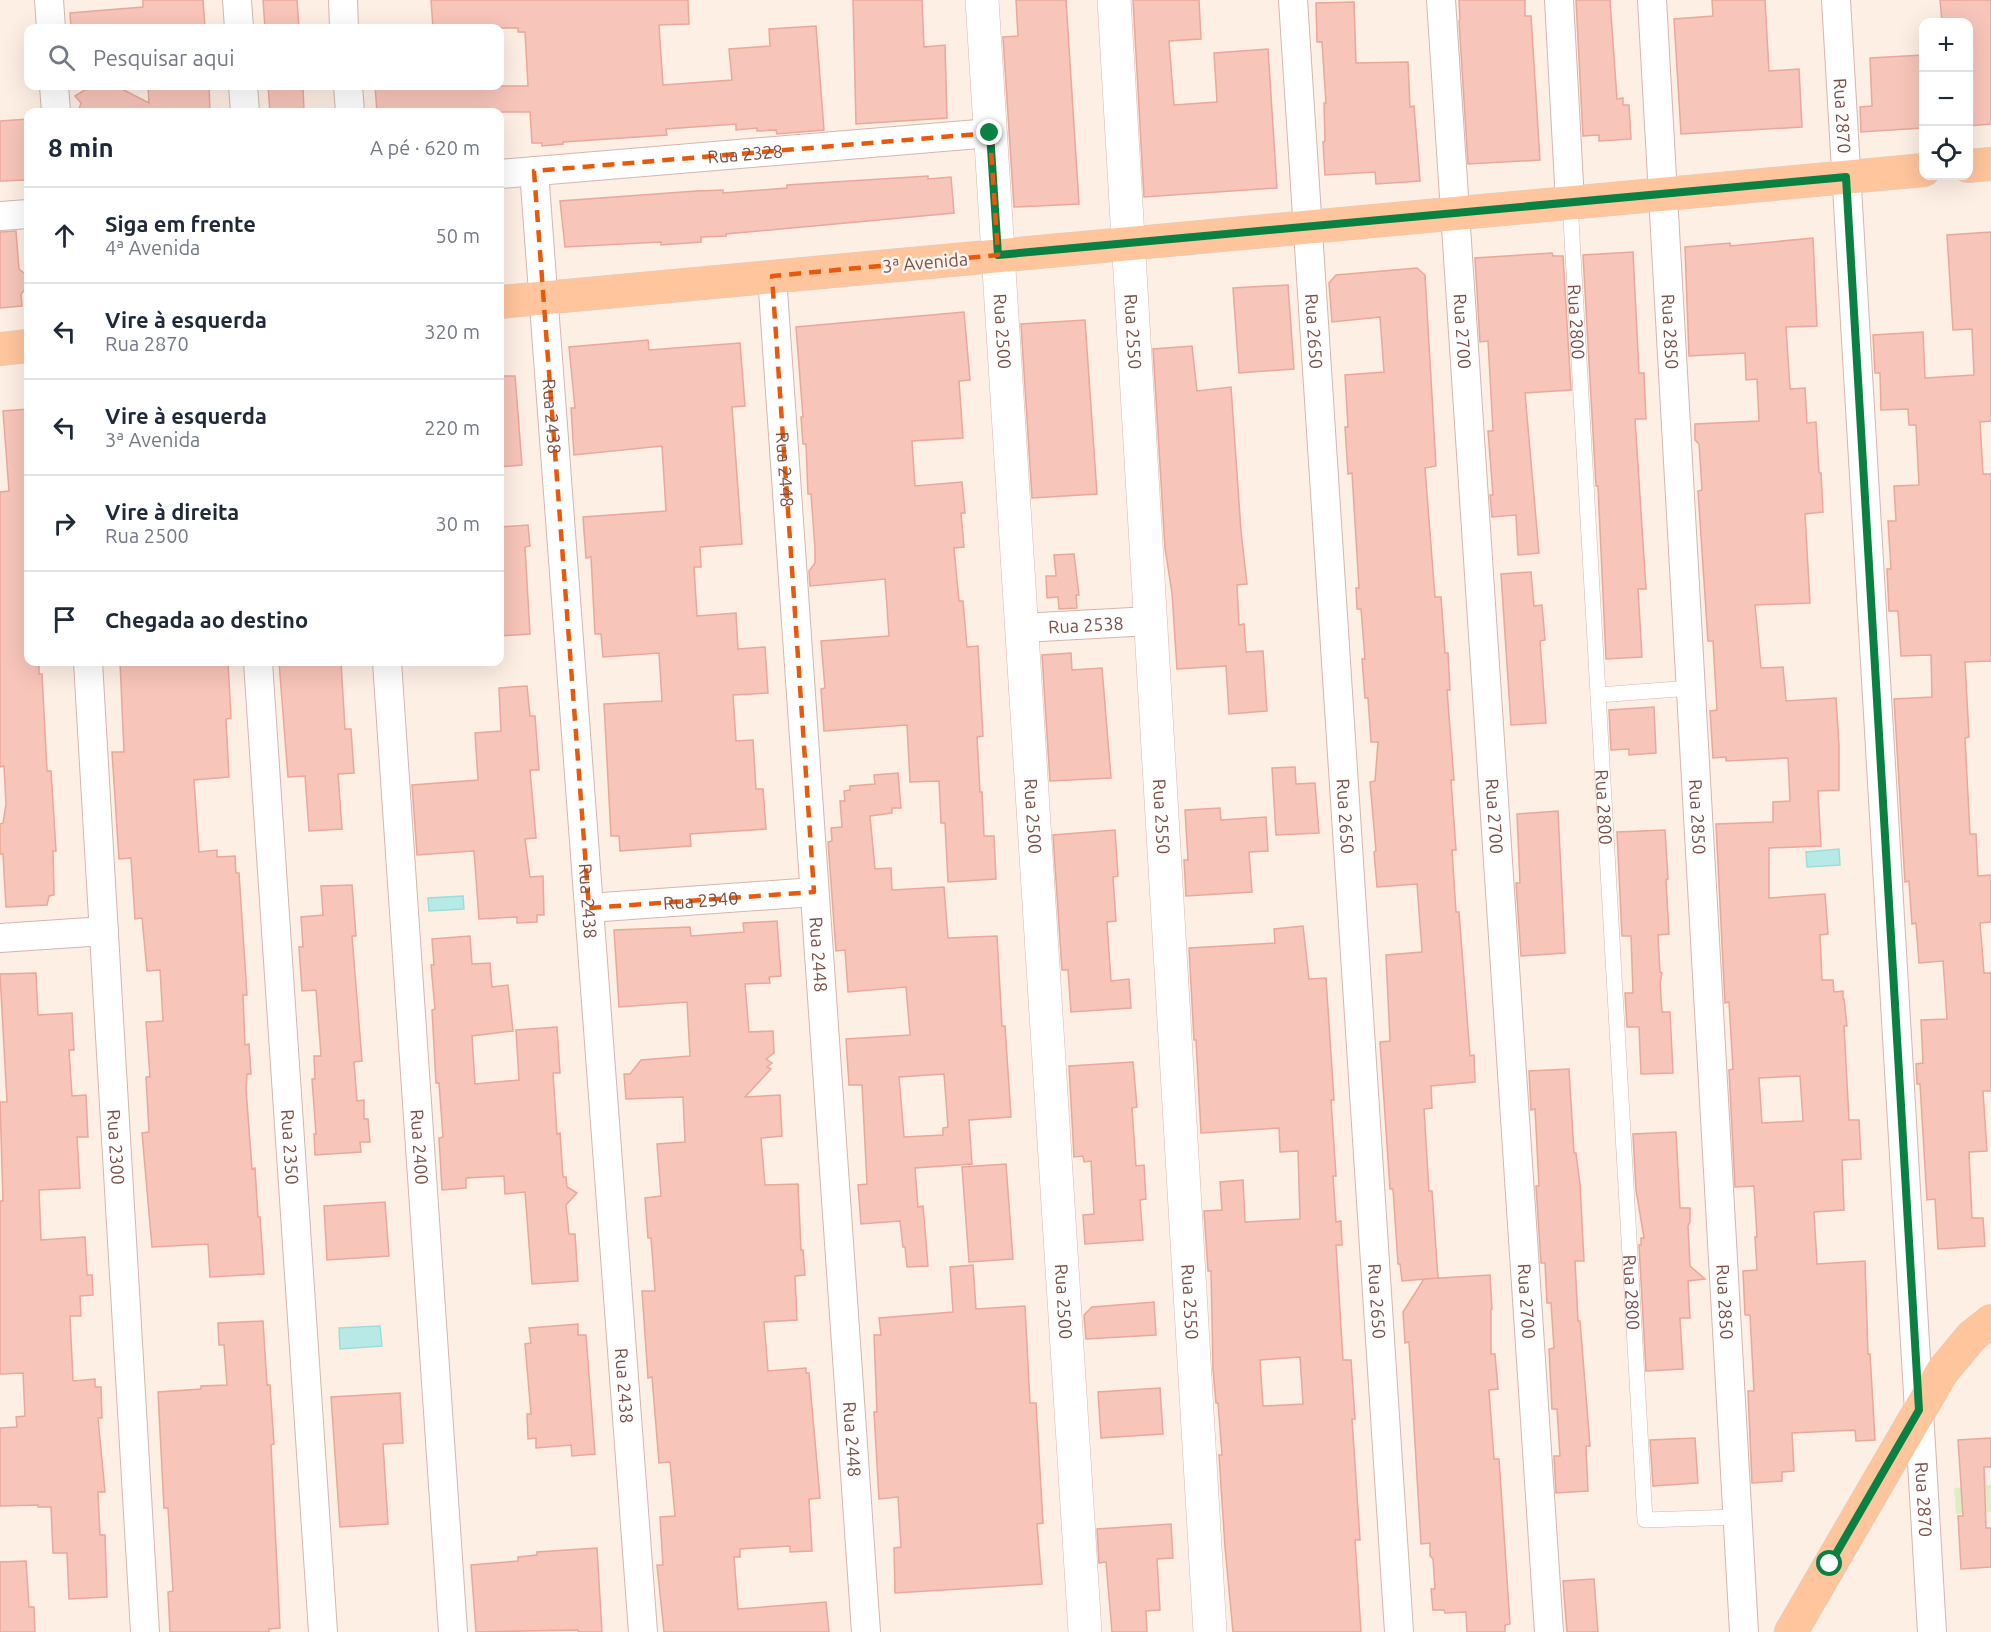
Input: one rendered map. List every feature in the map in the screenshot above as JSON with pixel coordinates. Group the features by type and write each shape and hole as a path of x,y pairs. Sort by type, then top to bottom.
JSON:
{"main road":[{"name":"Rua 2500","path":"982,0 1085,1632"},
{"name":"Rua 2550","path":"1113,0 1210,1632"},
{"path":"1973,166 1991,164"},
{"name":"3ª Avenida","path":"504,302 1919,170"},
{"path":"0,349 24,346"},
{"path":"1791,1632 1942,1372 1972,1336 1991,1321"}],"street":[{"path":"49,0 51,24"},
{"path":"237,0 239,24"},
{"path":"342,0 344,24"},
{"name":"Rua 2650","path":"1293,0 1399,1632"},
{"name":"Rua 2700","path":"1441,0 1549,1632"},
{"name":"Rua 2800","path":"1559,0 1570,202"},
{"name":"Rua 2850","path":"1652,0 1744,1632"},
{"name":"Rua 2870","path":"1836,0 1932,1632"},
{"path":"54,90 56,108"},
{"path":"243,90 245,108"},
{"path":"348,90 350,108"},
{"name":"Rua 2328","path":"504,174 990,133"},
{"name":"Rua 2438","path":"534,171 643,1632"},
{"path":"0,216 24,214"},
{"name":"Rua 2448","path":"772,276 866,1632"},
{"name":"Rua 2538","path":"1022,628 1150,621"},
{"name":"Rua 2300","path":"87,666 145,1632"},
{"name":"Rua 2350","path":"258,666 322,1632"},
{"name":"Rua 2400","path":"387,666 453,1632"},
{"name":"Rua 2340","path":"589,908 814,892"},
{"path":"0,938 104,931"}],"lane":[{"name":"Rua 2800","path":"1570,202 1645,1520 1737,1517"},
{"path":"1598,694 1691,688"}],"highlighted area":[{"path":"990,133 998,255 772,276 814,892 589,908 534,171"}],"green space":[{"path":"1991,1485 1991,1512 1956,1514 1954,1488"}],"water":[{"path":"1839,849 1840,865 1807,867 1806,852"},
{"path":"463,896 464,909 429,911 428,898"},
{"path":"380,1326 382,1346 340,1349 339,1328"}],"building":[{"path":"143,0 203,0 205,24 71,24 70,13 143,7"},
{"path":"263,0 297,0 299,24 265,24"},
{"path":"431,0 688,0 689,24 659,25 663,85 732,80 729,49 770,46 769,29 816,26 824,130 777,134 776,130 757,131 757,128 736,130 736,124 666,129 667,135 563,142 563,144 542,146 542,143 532,143 530,112 504,112 504,108 377,108 375,90 504,90 504,86 528,86 525,32 518,32 518,28 504,28 504,24 433,24"},
{"path":"853,0 922,0 924,47 945,45 947,118 856,124"},
{"path":"1016,0 1066,0 1079,204 1014,207 1003,37 1018,36"},
{"path":"1133,0 1199,0 1201,39 1169,41 1174,105 1217,102 1214,53 1268,49 1277,188 1144,197"},
{"path":"1459,0 1525,0 1525,16 1531,16 1540,160 1468,164"},
{"path":"1576,0 1610,0 1617,99 1623,98 1623,105 1629,105 1631,139 1599,141 1599,135 1583,136"},
{"path":"1712,0 1765,0 1769,71 1799,69 1802,127 1681,134 1674,19 1713,16"},
{"path":"1940,0 1991,0 1991,124 1973,126 1973,18 1942,18"},
{"path":"1354,2 1356,63 1408,62 1410,107 1414,106 1420,181 1376,184 1375,172 1325,175 1323,142 1325,141 1324,103 1326,103 1322,42 1317,42 1316,3"},
{"path":"1919,55 1919,128 1861,132 1860,107 1872,106 1870,58"},
{"path":"85,90 124,90 149,103 148,90 209,90 210,108 79,108 81,103 75,96"},
{"path":"268,90 303,90 304,108 270,108"},
{"path":"24,119 24,180 0,181 0,121"},
{"path":"928,176 928,179 951,177 954,213 726,234 726,236 701,237 701,242 565,247 560,201 696,191 723,190 723,193 787,188 787,185"},
{"path":"16,231 19,269 24,273 22,306 0,308 0,232"},
{"path":"1991,232 1991,421 1980,422 1983,474 1991,474 1991,661 1965,662 1969,737 1965,738 1970,834 1976,834 1978,876 1991,875 1991,922 1980,923 1984,973 1991,973 1991,1091 1983,1091 1987,1151 1969,1152 1972,1218 1983,1218 1985,1246 1938,1249 1935,1199 1927,1200 1920,1084 1917,1084 1916,1064 1923,1063 1921,1020 1947,1019 1943,961 1919,963 1916,923 1912,924 1909,881 1905,882 1894,699 1932,697 1931,655 1901,656 1898,611 1889,611 1887,569 1891,569 1888,521 1896,521 1894,486 1919,485 1916,425 1909,425 1908,409 1881,410 1880,373 1875,373 1873,335 1923,332 1925,378 1974,375 1972,329 1953,330 1947,235"},
{"path":"1813,238 1817,326 1786,327 1790,389 1805,388 1807,423 1816,422 1819,473 1821,473 1823,512 1805,514 1810,603 1755,605 1761,668 1783,667 1786,701 1836,698 1839,790 1818,791 1821,846 1769,848 1769,898 1825,894 1828,934 1820,935 1822,980 1833,980 1834,992 1843,991 1847,1026 1844,1026 1849,1120 1859,1120 1861,1159 1842,1160 1844,1210 1814,1212 1817,1264 1865,1261 1868,1354 1870,1354 1875,1440 1856,1441 1855,1430 1792,1433 1794,1471 1782,1472 1782,1481 1752,1483 1748,1391 1754,1391 1750,1315 1745,1315 1743,1271 1757,1270 1755,1237 1757,1237 1754,1186 1735,1187 1729,1070 1733,1069 1729,1002 1725,1003 1716,824 1773,822 1773,802 1790,801 1788,758 1726,761 1726,757 1713,758 1710,711 1717,710 1713,641 1708,641 1698,491 1702,490 1699,444 1695,440 1695,424 1759,421 1757,379 1746,380 1745,353 1689,356 1685,247 1730,243 1730,246","holes":["1800,1076 1803,1121 1762,1123 1759,1078"]},
{"path":"1633,252 1639,373 1644,373 1646,419 1635,419 1646,589 1638,589 1642,657 1606,659 1598,486 1596,486 1583,255"},
{"path":"1552,253 1553,256 1563,256 1571,390 1525,393 1539,553 1518,555 1516,515 1492,517 1490,495 1493,495 1488,431 1493,431 1488,341 1480,342 1475,258"},
{"path":"1417,268 1425,275 1436,466 1425,468 1435,597 1441,597 1445,653 1448,653 1450,690 1447,690 1454,780 1451,780 1456,850 1452,850 1470,1056 1474,1055 1475,1082 1431,1086 1432,1108 1424,1109 1438,1278 1402,1281 1400,1264 1398,1264 1393,1189 1390,1189 1380,1042 1390,1041 1386,955 1422,952 1417,884 1377,887 1370,782 1375,781 1378,742 1371,742 1368,698 1365,698 1361,609 1357,609 1356,588 1359,588 1352,473 1348,474 1345,427 1348,427 1345,375 1384,372 1380,317 1332,322 1329,283 1336,275"},
{"path":"1288,285 1294,369 1239,373 1233,288"},
{"path":"964,312 970,380 959,381 963,438 912,441 915,486 962,482 965,513 961,513 964,547 954,548 959,601 963,601 967,647 978,646 983,736 977,737 980,792 982,792 984,836 994,836 996,879 948,882 945,823 941,823 939,781 910,782 907,725 824,731 821,689 825,688 821,641 889,636 885,579 810,586 809,571 815,563 815,548 811,494 808,494 806,444 803,444 796,327"},
{"path":"1085,320 1097,494 1032,498 1021,324"},
{"path":"648,340 649,350 740,343 745,406 732,407 742,544 700,547 701,567 694,567 697,616 736,613 738,649 765,647 768,693 733,695 736,741 753,740 756,789 763,789 766,829 690,834 691,846 620,851 619,836 611,836 604,704 662,701 659,653 603,657 601,634 595,634 591,557 586,558 583,517 666,511 662,446 574,455 571,408 575,408 569,347"},
{"path":"1192,346 1197,391 1231,387 1247,584 1237,585 1239,625 1244,624 1246,652 1263,651 1267,711 1229,714 1226,666 1177,669 1172,593 1165,548 1153,349"},
{"path":"504,376 515,376 522,465 504,467"},
{"path":"24,409 24,666 39,666 39,674 42,674 47,771 51,771 56,851 53,851 54,895 49,896 47,905 6,907 3,854 0,854 0,824 3,823 6,804 4,766 0,767 0,492 9,491 3,411"},
{"path":"528,525 530,546 525,547 530,634 504,636 504,527"},
{"path":"1074,554 1079,595 1076,595 1077,608 1059,609 1058,597 1047,598 1046,576 1056,576 1054,555"},
{"path":"1531,572 1534,606 1542,605 1545,640 1540,641 1546,723 1511,725 1501,574"},
{"path":"1071,653 1072,670 1102,668 1111,778 1050,781 1042,655"},
{"path":"120,666 228,666 231,718 226,719 229,777 194,780 199,852 217,850 217,857 235,856 236,873 239,873 247,995 243,995 245,1045 249,1044 251,1074 247,1074 246,1089 264,1274 210,1277 208,1244 152,1247 142,1133 149,1132 146,1077 150,1077 146,1022 163,1021 160,970 147,971 142,918 135,919 131,858 119,859 112,752 124,752"},
{"path":"279,666 341,666 345,729 351,729 354,773 338,774 342,829 309,831 305,776 288,777"},
{"path":"527,686 530,716 535,716 539,770 530,770 536,838 525,839 530,877 543,876 544,915 537,915 537,922 517,923 517,917 479,919 474,851 417,855 412,785 478,780 475,733 501,731 499,688"},
{"path":"1654,707 1656,753 1629,755 1629,749 1611,750 1609,710"},
{"path":"1295,767 1296,784 1315,783 1319,833 1276,835 1272,768"},
{"path":"898,773 901,808 892,808 892,813 870,816 875,869 891,868 892,890 944,887 948,938 997,936 1002,1026 1005,1026 1011,1117 969,1120 972,1164 915,1168 918,1207 923,1206 928,1266 907,1267 900,1221 861,1224 858,1185 867,1184 862,1085 849,1085 846,1039 910,1035 906,987 848,992 845,950 836,951 828,842 832,841 831,828 842,827 840,801 845,801 844,791 850,790 850,786 875,784 874,775","holes":["944,1074 948,1127 943,1128 943,1135 904,1137 899,1077"]},
{"path":"1220,808 1221,820 1266,817 1268,851 1249,852 1252,892 1186,896 1184,860 1188,860 1185,810"},
{"path":"1558,811 1565,953 1521,956 1516,883 1520,883 1517,814"},
{"path":"1115,830 1118,876 1113,877 1116,921 1107,922 1111,981 1129,979 1131,1008 1071,1012 1068,970 1062,970 1053,835"},
{"path":"1665,830 1669,934 1658,935 1660,972 1662,973 1660,983 1662,1012 1670,1012 1673,1073 1641,1074 1639,1027 1627,1027 1625,993 1633,993 1631,936 1622,936 1617,832"},
{"path":"352,885 356,936 352,936 362,1061 354,1062 357,1101 364,1100 364,1119 368,1119 370,1142 360,1142 361,1152 315,1155 314,1134 316,1134 312,1079 315,1079 314,1056 321,1056 316,990 302,991 299,947 303,947 301,917 323,915 321,886"},
{"path":"777,921 781,976 769,977 770,983 745,984 749,1032 773,1031 774,1053 766,1059 772,1063 767,1067 771,1069 745,1097 780,1095 782,1136 761,1138 765,1185 798,1184 801,1250 803,1250 805,1275 795,1276 797,1320 764,1322 768,1371 806,1368 806,1373 809,1373 820,1498 809,1499 812,1551 790,1552 790,1546 740,1549 740,1557 734,1557 738,1609 826,1602 829,1632 664,1632 657,1565 663,1565 660,1517 675,1516 670,1462 659,1463 652,1377 648,1378 642,1291 655,1291 645,1198 661,1196 657,1144 685,1142 683,1097 626,1099 624,1074 630,1074 641,1060 690,1056 687,1002 619,1007 614,930 690,927 691,936 744,932 743,923"},
{"path":"1303,926 1309,979 1326,978 1334,1100 1331,1100 1336,1176 1333,1176 1336,1222 1341,1221 1342,1245 1336,1245 1343,1360 1351,1360 1355,1419 1352,1419 1360,1540 1355,1540 1361,1632 1233,1632 1219,1455 1222,1455 1213,1369 1211,1271 1208,1271 1204,1211 1222,1210 1220,1182 1243,1180 1245,1222 1300,1219 1298,1151 1280,1152 1279,1128 1201,1133 1189,948 1275,943 1274,929","holes":["1300,1357 1303,1404 1263,1406 1260,1360"]},
{"path":"470,936 472,964 490,963 492,987 508,985 513,1031 472,1036 475,1084 519,1080 516,1030 557,1027 560,1073 553,1073 557,1134 560,1133 563,1177 566,1177 567,1187 577,1193 566,1205 569,1234 575,1234 578,1281 532,1284 525,1192 505,1194 504,1176 466,1178 466,1188 442,1190 439,1138 443,1137 439,1083 436,1083 432,1010 435,1009 431,965 434,965 432,939"},
{"path":"36,973 38,1015 72,1013 74,1050 69,1050 72,1096 86,1095 88,1137 77,1137 80,1188 39,1190 41,1240 85,1237 87,1275 92,1275 93,1295 80,1296 81,1316 70,1316 73,1381 95,1379 95,1387 101,1387 102,1418 98,1418 105,1492 98,1492 100,1535 105,1535 107,1597 69,1599 67,1553 53,1553 51,1507 0,1506 0,1428 17,1427 16,1417 25,1416 23,1373 0,1374 0,1201 3,1201 0,1102 7,1102 0,974"},
{"path":"1133,1062 1137,1107 1132,1108 1136,1166 1144,1165 1146,1199 1140,1200 1143,1240 1085,1244 1083,1215 1094,1214 1091,1161 1084,1162 1083,1156 1074,1157 1069,1066"},
{"path":"1569,1069 1574,1153 1576,1153 1580,1184 1584,1261 1575,1261 1578,1321 1580,1321 1590,1446 1586,1446 1588,1491 1556,1493 1554,1456 1560,1456 1557,1409 1552,1409 1549,1349 1554,1348 1551,1303 1547,1303 1545,1263 1541,1263 1536,1186 1539,1186 1535,1109 1531,1110 1529,1071"},
{"path":"1676,1132 1680,1208 1690,1208 1688,1226 1690,1266 1705,1279 1688,1281 1690,1318 1680,1318 1683,1369 1646,1371 1639,1245 1641,1245 1641,1238 1644,1238 1636,1190 1633,1134"},
{"path":"1006,1164 1013,1259 969,1262 962,1167"},
{"path":"385,1202 389,1256 327,1260 324,1206"},
{"path":"973,1265 976,1309 1025,1306 1030,1403 1036,1403 1043,1523 1037,1524 1042,1584 895,1593 894,1548 901,1547 898,1497 879,1499 874,1412 877,1412 874,1335 881,1335 879,1318 953,1312 950,1267"},
{"path":"1490,1275 1491,1354 1495,1354 1498,1389 1489,1390 1494,1459 1499,1459 1510,1624 1505,1625 1505,1632 1467,1632 1466,1612 1445,1613 1444,1610 1433,1610 1431,1589 1435,1589 1433,1559 1430,1556 1430,1543 1421,1544 1409,1342 1405,1343 1403,1312 1424,1279"},
{"path":"1154,1302 1156,1335 1086,1339 1084,1315 1092,1307"},
{"path":"263,1321 274,1444 271,1445 280,1628 269,1629 269,1632 170,1632 168,1592 173,1591 168,1508 164,1508 158,1392 227,1385 224,1345 219,1345 218,1323"},
{"path":"578,1324 578,1335 586,1335 595,1454 572,1456 571,1445 536,1448 536,1438 528,1439 527,1414 531,1414 525,1344 531,1343 529,1328"},
{"path":"1160,1388 1163,1434 1101,1438 1098,1392"},
{"path":"400,1393 403,1443 383,1444 388,1524 340,1527 331,1397"},
{"path":"1695,1438 1698,1483 1653,1486 1650,1440"},
{"path":"1991,1438 1991,1467 1984,1467 1986,1528 1991,1528 1991,1567 1961,1569 1958,1516 1963,1516 1958,1440"},
{"path":"1171,1524 1173,1558 1157,1559 1160,1610 1146,1611 1147,1632 1112,1632 1106,1562 1099,1563 1097,1529"},
{"path":"597,1548 602,1632 578,1632 578,1630 476,1632 471,1565 518,1561 518,1557 537,1555 537,1552"},
{"path":"26,1561 29,1607 34,1607 35,1632 0,1632 0,1562"},
{"path":"1594,1579 1598,1632 1567,1632 1563,1581"}],"route":[{"path":"990,133 998,255 1846,177 1919,1410 1830,1564"}]}
